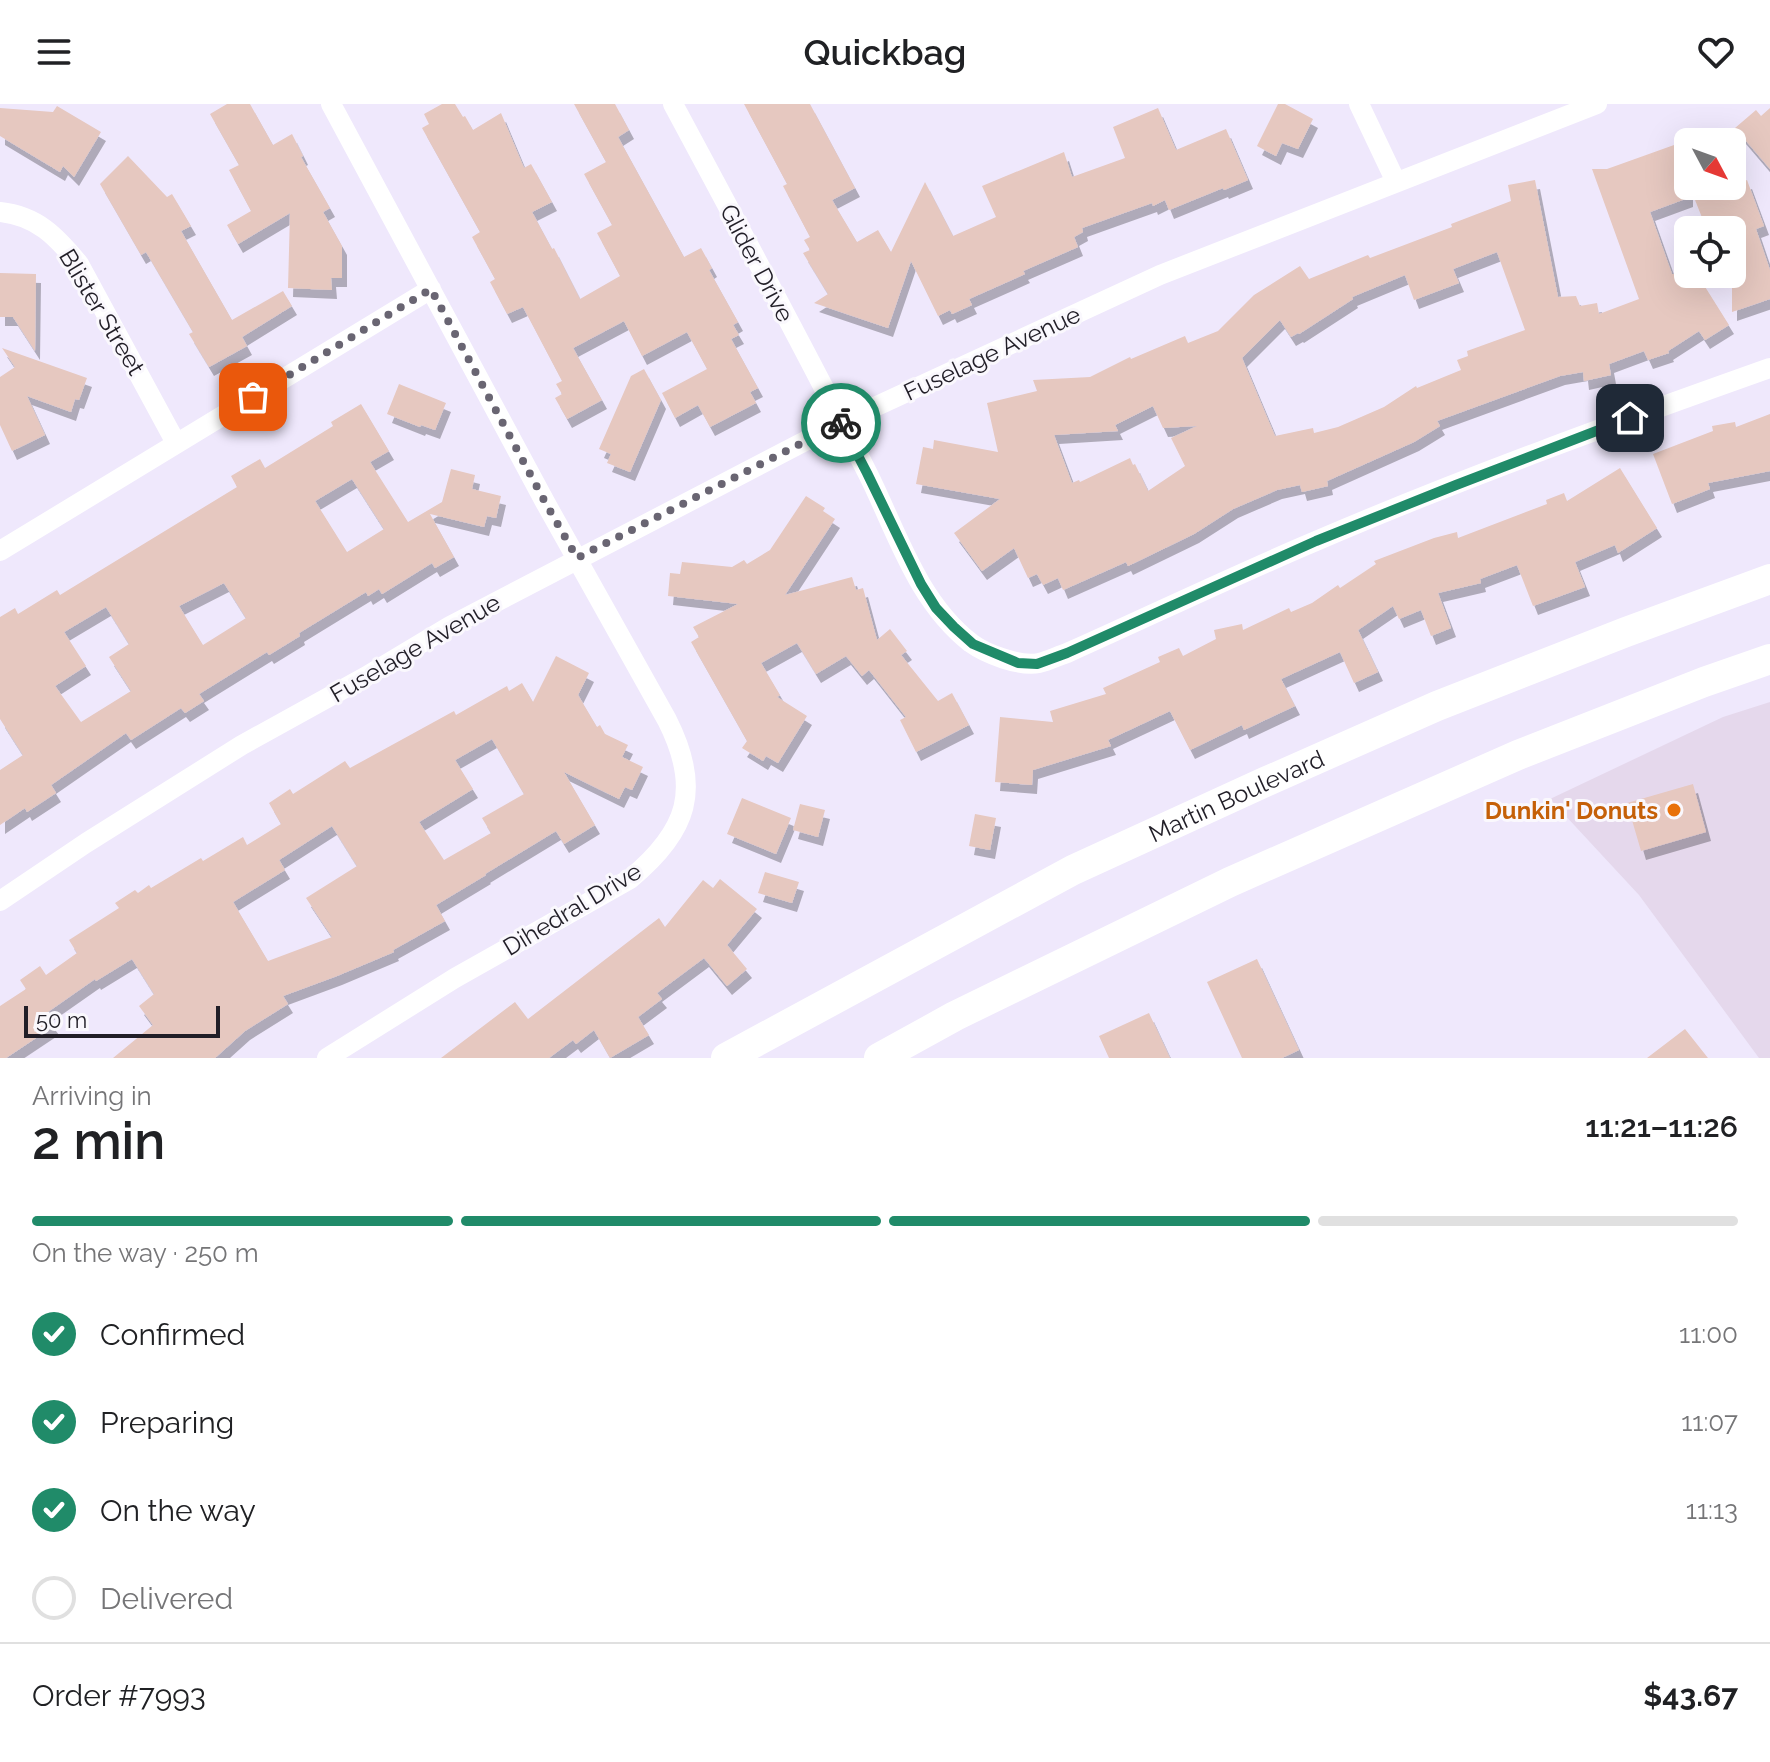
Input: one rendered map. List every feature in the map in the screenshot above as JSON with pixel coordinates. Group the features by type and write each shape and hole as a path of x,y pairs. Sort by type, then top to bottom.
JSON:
{"main road":[{"name":"Martin Boulevard","path":"726,1058 1059,877 1114,851 1437,706 1770,579"},
{"path":"879,1058 955,1016 1230,882 1518,755 1770,659"}],"street":[{"name":"Dihedral Drive","path":"327,1058 455,978 630,879 670,839 680,820 685,798 683,762 677,741 331,104"},
{"name":"Glider Drive","path":"673,104 867,473 907,558 936,608 973,644 1018,663 1037,664 1067,653 1316,541 1601,429 1770,368"},
{"path":"1359,104 1396,182"},
{"name":"Fuselage Avenue","path":"0,901 242,745 450,626 840,423 1160,275 1597,104"},
{"name":"Blister Street","path":"0,212 17,214 42,225 79,264 176,443"},
{"path":"0,551 431,289"}],"shaded area":[{"path":"1770,702 1770,1058 1759,1058 1639,895 1550,799 1723,717"}],"building":[{"path":"227,104 250,104 273,145 292,134 301,157 330,208 323,212 342,246 342,278 331,278 332,290 288,288 290,213 238,244 227,225 251,211 229,170 239,165 210,114"},
{"path":"442,104 455,104 473,130 501,113 524,168 531,164 552,202 532,212 580,299 620,276 597,233 612,225 584,174 606,162 574,104 615,104 629,130 618,137 684,257 701,248 712,268 709,270 738,322 733,325 739,335 731,339 758,388 750,392 756,403 710,427 698,405 675,418 662,393 707,369 687,332 642,356 624,321 573,348 602,400 567,419 555,398 562,394 556,384 562,381 523,307 507,314 490,282 495,279 472,237 480,232 422,128 429,124 424,114"},
{"path":"744,104 810,104 855,188 832,200 857,242 878,230 891,252 925,182 953,236 996,217 982,186 1064,152 1072,177 1125,158 1113,127 1158,108 1176,150 1226,129 1248,180 1169,210 1165,200 1082,228 1083,232 1074,237 1078,247 969,299 972,305 952,314 950,310 938,316 911,261 888,328 814,303 828,294 803,253 810,250 804,240 810,237 783,186 787,184"},
{"path":"1278,104 1285,104 1313,119 1298,149 1282,143 1276,156 1257,146"},
{"path":"57,106 101,132 74,177 63,166 60,172 0,136 0,108 53,112"},
{"path":"1770,108 1770,169 1746,141 1746,128 1735,128 1756,110 1761,116"},
{"path":"1674,145 1674,200 1683,200 1650,212 1674,274 1674,288 1706,288 1729,325 1705,340 1699,331 1669,353 1648,360 1644,351 1609,364 1611,375 1584,381 1583,372 1560,376 1437,421 1440,426 1414,442 1327,481 1328,486 1302,492 1300,485 1277,490 1233,509 1194,534 1128,566 1126,562 1063,590 1058,578 1043,585 1037,574 1028,578 1014,548 982,571 954,533 1000,499 916,484 923,447 933,449 934,440 998,452 987,403 1037,391 1033,380 1090,377 1130,357 1185,336 1188,343 1218,331 1254,295 1300,266 1309,279 1452,227 1451,224 1511,201 1508,185 1535,180 1558,297 1576,296 1580,306 1597,303 1599,314 1639,299 1592,169 1607,169","holes":["1497,252 1525,330 1467,351 1468,356 1457,360 1461,370 1416,386 1384,407 1338,427 1314,433 1313,428 1275,436 1242,358 1280,320 1291,337 1352,297 1405,275 1414,300 1459,283 1453,269","1153,406 1163,428 1197,426 1171,438 1185,466 1148,491 1130,458 1072,483 1054,435 1118,431 1115,425"]},
{"path":"128,156 167,197 172,194 191,226 181,231 232,320 283,291 292,306 242,337 247,346 209,367 189,334 193,332 146,252 141,255 100,184"},
{"path":"1746,180 1764,226 1756,229 1770,270 1770,299 1732,312 1732,288 1746,288 1746,216 1701,216 1695,200 1746,200"},
{"path":"0,273 36,274 35,351 13,317 0,317"},
{"path":"2,348 87,378 71,412 27,396 45,435 12,451 0,425 0,377 15,367"},
{"path":"644,369 661,400 630,472 607,463 611,454 599,449 631,376"},
{"path":"399,384 446,403 435,430 387,414"},
{"path":"361,404 389,451 370,462 408,522 442,502 451,469 475,475 472,489 501,496 496,518 487,516 484,527 430,514 454,557 435,568 432,563 382,594 379,589 368,596 366,592 269,655 267,652 199,694 204,701 185,713 181,708 131,740 126,733 51,785 56,793 0,825 0,770 23,755 0,719 0,617 15,608 18,614 57,590 60,595 237,487 231,476 260,459 265,468 333,426 331,422","holes":["352,479 384,529 347,552 315,501","224,583 246,618 203,645 179,606","106,607 129,644 109,657 131,691 81,722 55,686 86,666 64,632"]},
{"path":"1770,414 1770,471 1708,483 1710,489 1672,504 1653,454 1713,431 1712,426 1735,422 1736,427"},
{"path":"1620,468 1657,528 1618,553 1615,545 1575,562 1585,587 1533,606 1517,565 1480,579 1481,583 1438,593 1451,628 1431,636 1421,610 1399,619 1393,606 1358,630 1378,672 1354,683 1340,652 1281,679 1295,706 1244,730 1242,725 1190,750 1170,711 1108,740 1111,746 1033,770 1032,785 995,782 1000,717 1053,722 1050,711 1106,694 1103,688 1160,662 1158,657 1179,648 1183,656 1216,639 1214,630 1242,624 1243,630 1289,608 1291,612 1312,603 1338,585 1340,588 1376,564 1374,561 1434,538 1457,532 1458,538 1547,504 1546,500 1564,493 1567,501"},
{"path":"806,496 825,508 823,511 835,519 785,595 852,577 856,590 863,588 877,640 890,629 907,651 901,655 938,701 952,693 969,725 916,752 900,720 906,717 869,670 862,676 846,656 816,674 797,643 761,663 780,695 777,697 807,716 778,763 766,756 763,761 742,748 747,741 691,642 699,637 693,627 738,604 668,596 670,573 680,574 682,562 732,567 744,560 747,564 770,550"},
{"path":"556,656 589,673 578,695 597,727 600,725 605,734 628,745 622,757 643,767 632,790 625,787 619,799 564,772 595,825 564,844 556,831 485,874 436,905 445,921 394,952 283,996 288,1004 245,1031 215,1058 113,1058 153,1025 139,1006 154,994 132,959 95,979 45,1014 54,1026 6,1058 0,1058 0,1006 26,989 20,980 40,966 46,975 77,953 69,940 119,908 115,903 135,890 138,893 149,885 151,888 243,837 247,845 281,824 269,803 290,789 293,794 345,761 350,768 507,686 509,691 522,683 533,702","holes":["492,739 524,794 482,818 491,833 444,860 419,822 473,789 455,760","332,826 357,866 306,898 332,937 268,961 233,902 285,870 279,860"]},
{"path":"1693,784 1706,832 1641,851 1627,803"},
{"path":"742,798 791,818 776,854 727,834"},
{"path":"800,804 825,810 818,837 793,830"},
{"path":"975,814 996,818 990,850 969,846"},
{"path":"765,872 799,882 792,903 758,893"},
{"path":"720,879 757,909 727,945 747,969 727,986 704,958 657,993 662,999 638,1017 649,1035 610,1058 594,1030 576,1044 573,1040 549,1058 441,1058 515,1002 528,1019 659,918 665,927 703,880 713,888"},
{"path":"1257,959 1299,1050 1282,1058 1242,1058 1207,982"},
{"path":"1149,1013 1170,1058 1109,1058 1099,1036"},
{"path":"1685,1029 1708,1058 1647,1058"}],"way so far":[{"path":"253,397 431,289 577,558 841,423"}],"place":[{"name":"Dunkin' Donuts","path":"1674,810"}],"route":[{"path":"841,423 907,558 936,608 973,644 1018,663 1037,664 1316,541 1630,418"}]}
